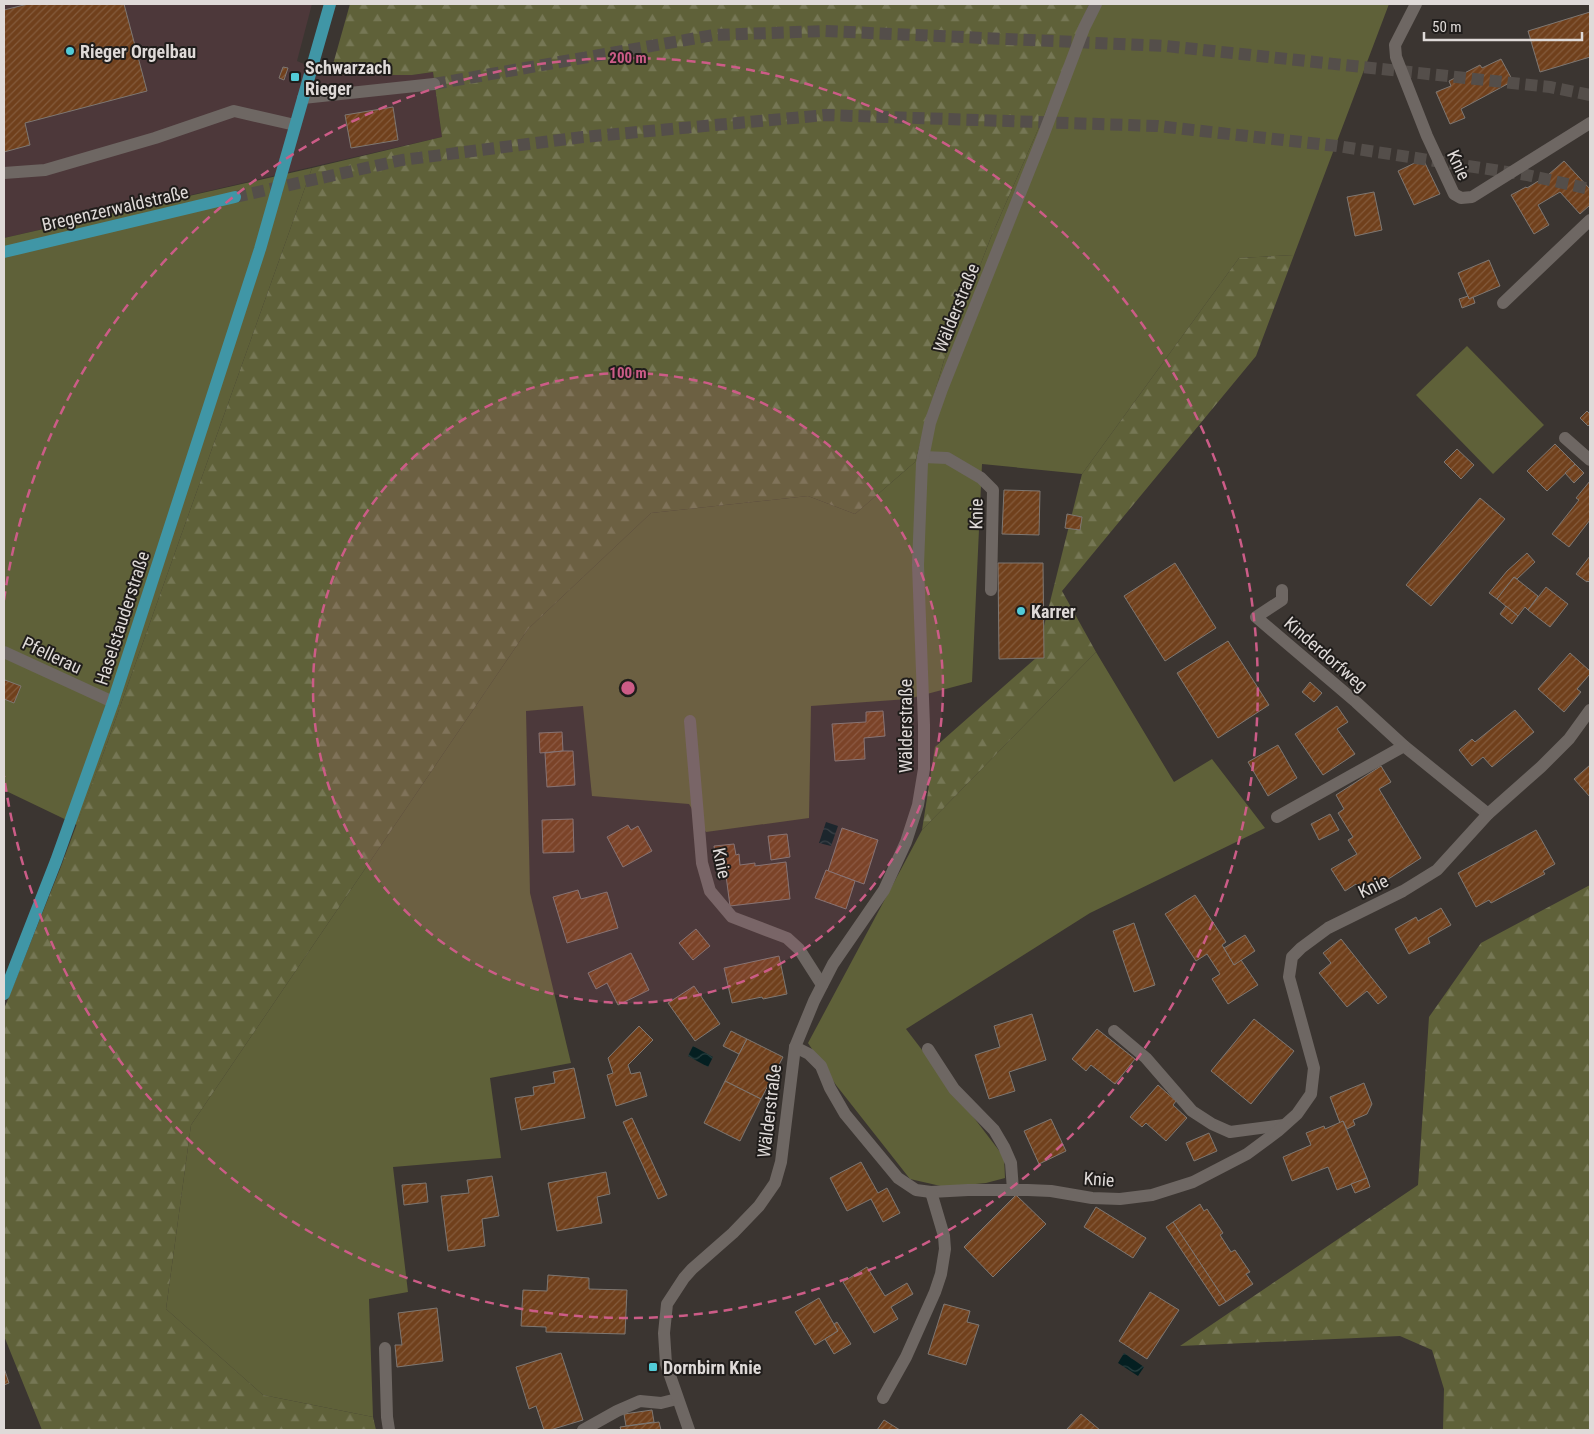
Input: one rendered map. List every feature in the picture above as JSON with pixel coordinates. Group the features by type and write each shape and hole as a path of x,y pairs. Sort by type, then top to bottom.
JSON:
{"main road":[{"name":"Haselstauderstraße","path":"4,994 56,861 113,702 260,249 330,4"},
{"name":"Bregenzerwaldstraße","path":"4,252 235,197"}],"street":[{"name":"Wälderstraße","path":"689,1430 666,1364 664,1334 666,1304 692,1268 740,1226 759,1206 775,1184 781,1162 795,1046 814,1001 833,964 884,890 906,842 918,805 924,769 918,566 923,456 930,423 1084,28 1096,4"},
{"name":"Knie","path":"1416,4 1395,45 1396,57 1426,136 1454,194 1461,198 1472,197 1590,123"},
{"path":"303,98 434,84"},
{"path":"4,173 45,170 155,138 234,111 295,125"},
{"path":"1503,304 1590,220"},
{"path":"1564,438 1590,460"},
{"name":"Knie","path":"923,456 947,458 981,478 994,490 991,590"},
{"name":"Kinderdorfweg","path":"1282,590 1282,600 1256,616 1404,746 1488,814"},
{"name":"Pfellerau","path":"4,652 113,702"},
{"name":"Knie","path":"795,1046 809,1054 820,1066 845,1114 898,1178 916,1190 931,1192 1051,1191 1092,1198 1120,1199 1152,1195 1193,1182 1247,1154 1297,1114 1311,1094 1314,1068 1289,977 1292,957 1328,928 1403,891 1437,870 1488,814 1541,767 1569,739 1590,710"},
{"name":"Knie","path":"690,721 702,863 710,891 732,917 787,938 799,949 822,985"},
{"path":"1277,817 1404,746"},
{"path":"1114,1031 1146,1058 1192,1111 1212,1124 1230,1132 1284,1126"},
{"path":"928,1049 954,1090 994,1130 1011,1163 1013,1190"},
{"path":"882,1398 906,1357 942,1274 945,1249 944,1236 931,1192"},
{"path":"385,1348 389,1430"},
{"path":"583,1430 617,1411 640,1401 661,1403 677,1399"}],"shaded area":[{"path":"4,4 312,4 297,61 330,75 412,75 433,72 442,137 4,238"}],"green space":[{"path":"350,4 1089,4 1050,102 991,237 944,360 915,462 855,514 808,496 651,513 528,629 191,1125 166,1309 263,1395 373,1417 376,1430 42,1430 4,1336 4,1009 60,869 105,749 312,168 442,137 433,72 412,75 330,75"},
{"path":"1089,4 1389,4 1294,255 1239,258 1082,474 982,464 972,682 908,699 811,706 809,818 706,832 689,804 592,796 583,706 526,711 530,893 571,1063 490,1078 501,1158 393,1167 408,1292 369,1299 373,1417 263,1395 166,1309 191,1125 528,629 651,513 808,496 855,514 915,462 944,360 991,237 1050,102"},
{"path":"312,168 77,825 4,790 4,238"},
{"path":"1294,255 1256,356 1062,591 1096,652 922,830 935,747 1036,658 1082,474 1239,258"},
{"path":"1467,346 1544,425 1493,474 1416,395"},
{"path":"1096,652 1174,782 1212,759 1265,828 1090,913 906,1029 1004,1157 1005,1178 986,1183 945,1187 910,1179 836,1085 808,1043 922,830"},
{"path":"1590,885 1590,1430 1443,1430 1444,1389 1432,1350 1400,1336 1180,1346 1418,1185 1429,1017 1481,943"}],"water":[{"path":"826,822 838,826 831,846 819,843"},
{"path":"693,1046 713,1057 708,1067 688,1056"},
{"path":"1124,1353 1144,1367 1138,1376 1118,1363"}],"building":[{"name":"Rieger Orgelbau","path":"28,4 124,4 147,91 25,123 30,145 4,152 4,10"},
{"path":"1590,12 1590,57 1540,72 1528,31"},
{"path":"1501,59 1513,81 1461,109 1465,118 1450,124 1436,92 1451,86 1449,81 1480,65 1482,68"},
{"path":"283,67 288,68 284,80 279,78"},
{"path":"393,107 398,140 351,148 345,115"},
{"path":"1423,159 1440,194 1414,205 1398,171"},
{"path":"1564,161 1590,189 1590,205 1580,214 1560,192 1538,205 1549,225 1534,234 1511,195 1548,175"},
{"path":"1374,192 1382,230 1355,236 1347,197"},
{"path":"1489,260 1500,286 1469,299 1458,273"},
{"path":"1468,296 1469,299 1473,297 1475,303 1462,308 1459,299"},
{"path":"1587,411 1590,414 1590,424 1588,426 1580,418"},
{"path":"1555,444 1575,464 1547,491 1527,471"},
{"path":"1457,449 1474,465 1461,479 1444,462"},
{"path":"1575,464 1584,473 1574,483 1565,473"},
{"path":"1590,481 1590,520 1569,547 1552,534 1579,500 1576,498"},
{"path":"1004,490 1040,491 1039,535 1002,534"},
{"path":"1480,498 1505,519 1431,606 1406,585"},
{"path":"1067,514 1082,517 1080,530 1065,528"},
{"path":"1527,553 1535,562 1517,579 1514,577 1497,599 1489,593 1507,571"},
{"path":"1590,556 1590,583 1576,574"},
{"name":"Karrer","path":"998,563 1043,563 1044,658 999,659"},
{"path":"1175,563 1216,628 1165,661 1124,596"},
{"path":"1514,577 1538,596 1528,610 1525,607 1518,616 1497,599"},
{"path":"1546,587 1568,604 1550,627 1528,610"},
{"path":"1506,606 1518,616 1512,624 1500,614"},
{"path":"1228,641 1269,705 1218,738 1177,673"},
{"path":"1570,653 1590,671 1590,674 1577,689 1581,692 1564,712 1538,689"},
{"path":"5,680 21,686 14,703 4,699"},
{"path":"1310,682 1322,693 1314,702 1302,692"},
{"path":"1337,706 1348,722 1337,729 1355,754 1323,775 1295,734"},
{"path":"1515,710 1534,732 1492,767 1483,757 1472,766 1459,750 1472,739 1475,742"},
{"path":"883,711 885,736 864,738 865,759 835,761 832,724 866,722 866,712"},
{"path":"562,732 563,751 540,753 539,733"},
{"path":"1278,745 1297,778 1268,796 1248,762"},
{"path":"573,751 575,785 547,787 545,753"},
{"path":"1590,765 1590,797 1574,779"},
{"path":"1381,766 1391,782 1379,789 1421,858 1379,885 1377,882 1360,892 1356,884 1345,891 1331,869 1357,854 1348,840 1353,837 1338,813 1344,809 1336,795"},
{"path":"1330,814 1339,830 1319,840 1311,824"},
{"path":"573,819 574,852 543,853 542,820"},
{"path":"628,825 631,830 638,826 652,851 623,867 607,837"},
{"path":"842,828 878,840 864,884 828,871"},
{"path":"1536,830 1555,864 1543,871 1545,874 1491,903 1489,900 1476,907 1458,873"},
{"path":"787,834 790,857 771,860 768,836"},
{"path":"734,844 736,855 739,854 740,865 755,863 755,866 786,862 790,899 730,906 725,868 717,870 714,846"},
{"path":"826,870 855,881 846,909 815,898"},
{"path":"578,890 581,899 607,892 618,928 567,943 553,897"},
{"path":"1195,895 1226,942 1222,945 1234,965 1241,960 1258,985 1228,1004 1212,979 1220,974 1207,954 1196,961 1165,914"},
{"path":"1441,908 1451,925 1428,938 1430,943 1409,954 1395,929 1416,917 1418,921"},
{"path":"1134,923 1155,985 1134,992 1113,931"},
{"path":"696,929 710,946 693,960 679,943"},
{"path":"1245,935 1255,951 1234,965 1224,948"},
{"path":"1341,939 1387,997 1378,1004 1367,991 1347,1007 1319,973 1331,963 1323,953"},
{"path":"631,953 649,990 618,1005 607,983 596,989 588,973"},
{"path":"779,956 787,994 732,1003 724,968"},
{"path":"694,986 720,1024 695,1041 668,1003"},
{"path":"1032,1014 1046,1060 1009,1072 1015,1091 989,1099 975,1055 1000,1047 994,1026"},
{"path":"1254,1019 1294,1051 1251,1104 1211,1071"},
{"path":"639,1026 653,1040 628,1065 631,1074 640,1072 647,1096 616,1106 607,1075 613,1073 608,1058"},
{"path":"1097,1029 1135,1059 1115,1084 1091,1065 1086,1071 1072,1059"},
{"path":"731,1031 747,1039 739,1054 723,1046"},
{"path":"747,1039 783,1057 761,1099 725,1081"},
{"path":"574,1068 585,1118 521,1130 515,1098 534,1095 533,1087 555,1083 553,1072"},
{"path":"725,1081 761,1099 740,1141 704,1123"},
{"path":"1364,1083 1372,1104 1367,1114 1353,1120 1355,1125 1347,1129 1343,1121 1340,1123 1330,1097"},
{"path":"1158,1085 1176,1101 1173,1105 1187,1118 1166,1141 1146,1123 1142,1127 1130,1117"},
{"path":"632,1118 667,1195 658,1199 623,1122"},
{"path":"1051,1119 1066,1151 1039,1164 1024,1131"},
{"path":"1343,1121 1367,1178 1337,1190 1328,1167 1292,1181 1283,1157 1311,1145 1306,1133 1324,1126 1325,1129"},
{"path":"1209,1133 1217,1151 1194,1161 1186,1143"},
{"path":"861,1162 878,1193 887,1188 900,1213 883,1222 871,1199 847,1211 830,1178"},
{"path":"606,1172 610,1194 597,1197 602,1223 557,1231 548,1183"},
{"path":"492,1176 499,1216 482,1219 485,1246 448,1251 441,1196 469,1193 467,1180"},
{"path":"1367,1178 1370,1187 1355,1193 1351,1184"},
{"path":"426,1183 428,1202 404,1205 402,1185"},
{"path":"1016,1195 1046,1224 993,1277 964,1247"},
{"path":"1200,1204 1204,1211 1207,1209 1223,1233 1220,1235 1231,1252 1235,1250 1250,1272 1246,1274 1253,1284 1226,1302 1173,1222"},
{"path":"1096,1207 1146,1238 1133,1258 1084,1227"},
{"path":"1173,1222 1226,1302 1219,1306 1166,1227"},
{"path":"867,1267 885,1296 907,1283 913,1294 891,1307 898,1319 874,1333 843,1282"},
{"path":"548,1275 589,1278 589,1289 627,1290 625,1334 546,1332 546,1327 521,1326 523,1290 547,1291"},
{"path":"1150,1292 1179,1310 1147,1359 1119,1341"},
{"path":"819,1298 838,1331 815,1345 795,1312"},
{"path":"944,1304 970,1311 967,1322 979,1325 966,1365 928,1354"},
{"path":"437,1308 443,1361 397,1367 395,1345 402,1345 398,1313"},
{"path":"837,1322 851,1344 834,1354 825,1339 838,1331 834,1324"},
{"path":"561,1353 583,1420 544,1430 536,1406 529,1409 516,1367"},
{"path":"4,1368 9,1383 4,1385"},
{"path":"652,1410 654,1422 626,1426 624,1414"},
{"path":"1081,1414 1100,1430 1066,1430"},
{"path":"884,1420 900,1430 877,1430"},
{"path":"659,1422 661,1430 621,1430 620,1427"}],"tunnel":[{"path":"434,84 714,35 825,31 1166,46 1550,87 1590,95"},
{"path":"235,197 402,160 583,137 826,115 1157,126 1337,146 1527,175 1590,189"}],"place":[{"name":"Rieger Orgelbau","path":"70,51"},
{"name":"Schwarzach Rieger","path":"295,77"},
{"name":"Karrer","path":"1021,611"},
{"name":"Dornbirn Knie","path":"653,1367"}]}
